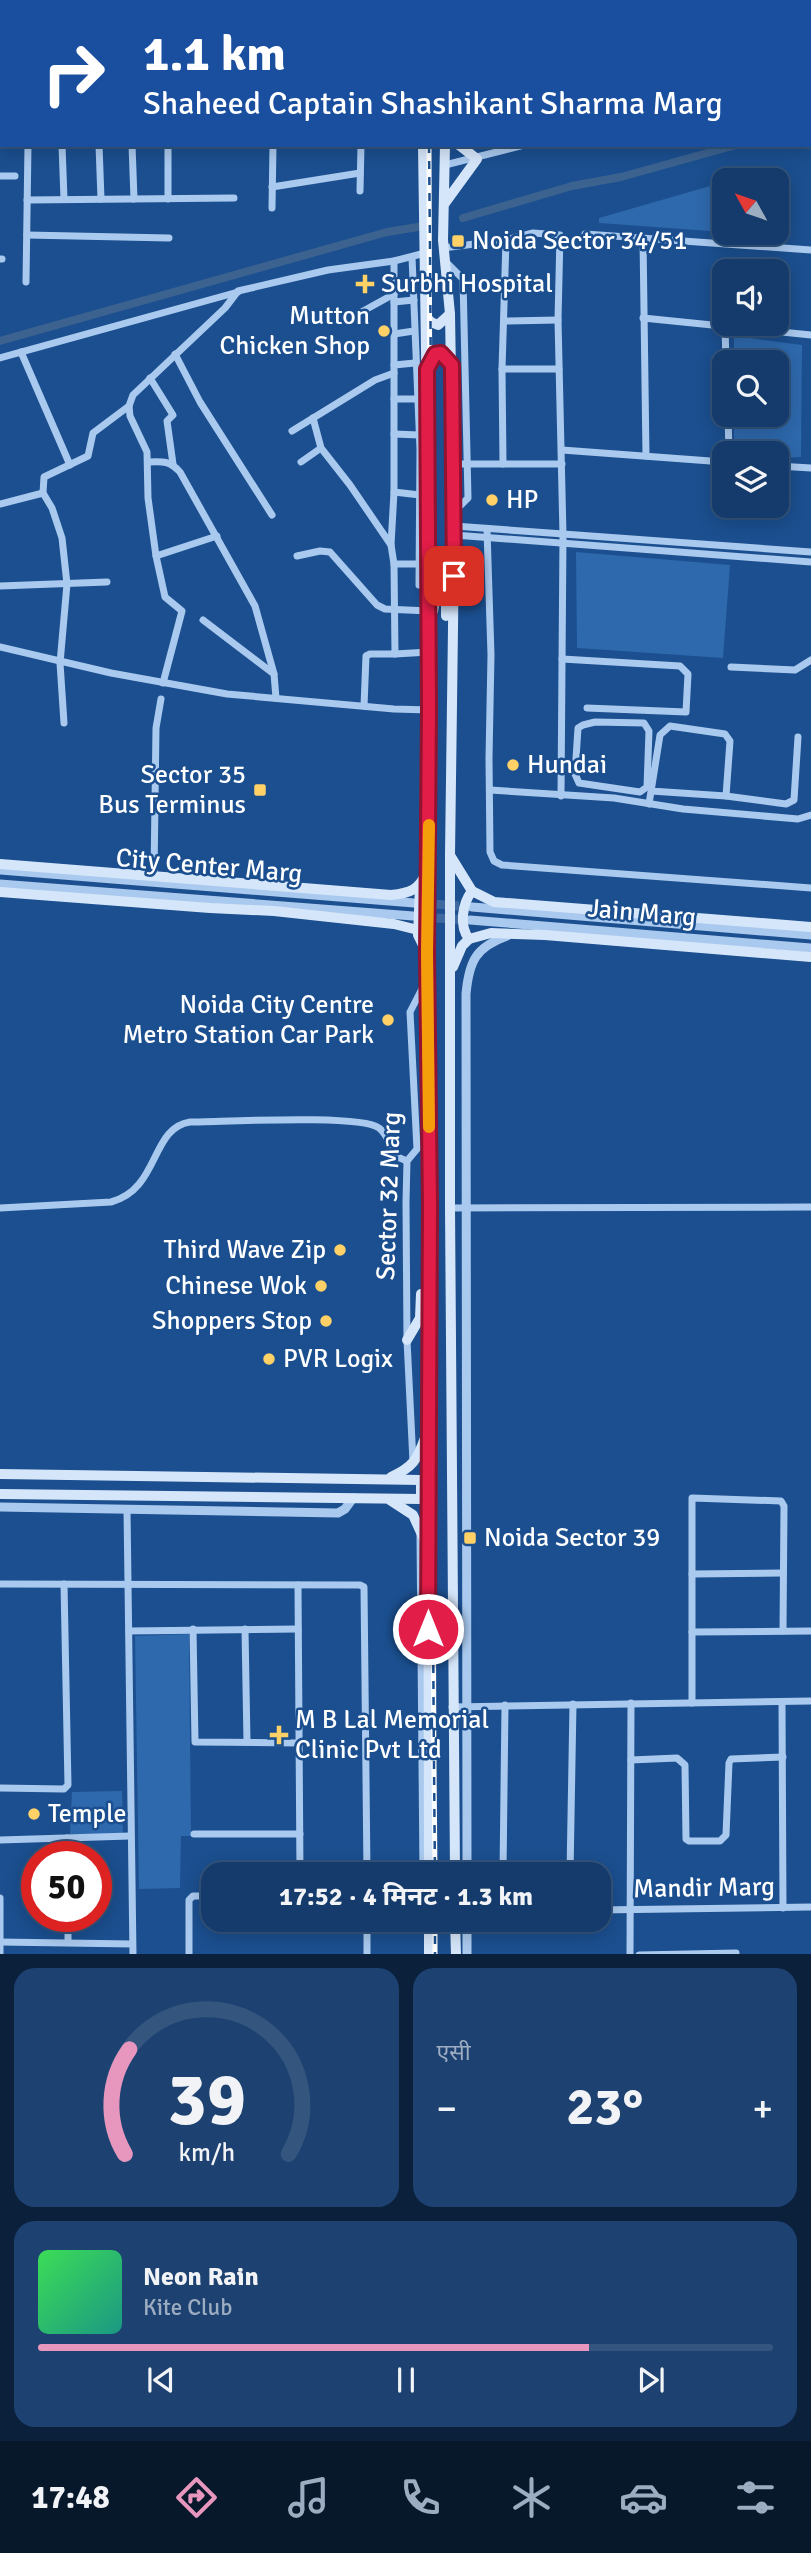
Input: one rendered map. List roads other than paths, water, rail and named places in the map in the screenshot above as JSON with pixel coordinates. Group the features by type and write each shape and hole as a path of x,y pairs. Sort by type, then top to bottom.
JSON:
{"main road":[{"path":"423,147 429,555 429,1862"},
{"path":"445,147 443,244 450,314 454,512 450,1208 455,1862"},
{"path":"444,208 454,188 477,159 462,147"},
{"path":"426,317 438,325 450,314"},
{"path":"427,369 435,354 441,353 452,365"},
{"path":"429,555 433,579 440,583 446,580 454,552"},
{"path":"429,649 434,603 439,597 446,601 447,638 453,649"},
{"path":"450,855 472,891 494,902 811,927"},
{"path":"0,864 391,895 406,894 420,886"},
{"path":"427,953 421,944 418,930 420,886 429,869"},
{"path":"469,939 465,933 463,918 464,904 472,891"},
{"path":"0,892 274,911 394,924 418,930"},
{"path":"450,973 462,946 469,939 484,934 811,957"},
{"path":"407,1340 420,1318 422,1272 428,1254"},
{"path":"386,1479 407,1469 419,1456 428,1426"},
{"path":"0,1474 421,1480 421,1499 0,1494"},
{"path":"386,1498 413,1515 427,1548"},
{"path":"429,1932 429,1954"},
{"path":"455,1932 456,1954"}],"street":[{"path":"26,282 28,147"},
{"path":"62,147 64,200"},
{"path":"99,147 100,199"},
{"path":"132,147 134,199"},
{"path":"168,147 168,199"},
{"path":"272,208 273,147"},
{"path":"360,191 361,147"},
{"path":"445,165 477,159 505,148"},
{"path":"272,187 360,173"},
{"path":"0,176 15,176"},
{"path":"27,200 234,198"},
{"path":"443,244 506,240 533,233 560,235 558,320 563,535 561,796"},
{"path":"585,234 811,250"},
{"path":"27,235 169,238"},
{"path":"643,238 646,456"},
{"path":"503,464 502,369 506,240"},
{"path":"0,358 328,270 394,261 425,253"},
{"path":"412,257 419,435 419,585 429,586"},
{"path":"445,260 463,279 468,498 454,512"},
{"path":"394,261 394,492 391,545 394,564 395,654"},
{"path":"163,683 182,611 165,597 148,498 148,462 130,416 129,406 133,395 225,309 239,292"},
{"path":"356,314 394,298 414,300"},
{"path":"643,318 712,326"},
{"path":"505,321 558,320"},
{"path":"394,334 414,331"},
{"path":"789,332 811,334"},
{"path":"21,352 70,465"},
{"path":"175,354 200,402 272,515"},
{"path":"292,431 394,369 415,363"},
{"path":"502,369 559,369"},
{"path":"150,378 173,415 167,421 173,464"},
{"path":"394,400 416,399"},
{"path":"64,723 60,663 67,584 62,538 52,508 43,493 44,477 88,456 93,433 129,406"},
{"path":"313,418 321,448 391,545"},
{"path":"394,434 419,435"},
{"path":"301,462 321,448"},
{"path":"562,450 712,461"},
{"path":"148,462 164,461 173,464 180,471 255,606 274,674 276,698"},
{"path":"453,464 562,464"},
{"path":"789,467 811,468"},
{"path":"394,492 420,495"},
{"path":"0,504 43,493"},
{"path":"487,530 491,655 490,852 494,861 502,866 811,888"},
{"path":"454,531 487,530 811,552"},
{"path":"454,531 487,540 811,562"},
{"path":"156,556 217,536"},
{"path":"297,556 320,551 330,552 377,605 395,610 429,611"},
{"path":"394,564 420,564"},
{"path":"0,586 107,582"},
{"path":"203,620 274,674"},
{"path":"0,647 60,663 228,694 429,710"},
{"path":"364,706 366,656 429,649"},
{"path":"562,659 680,666 688,674 686,712 587,708"},
{"path":"731,667 795,670 811,660"},
{"path":"154,875 156,728 161,699"},
{"path":"595,722 597,709"},
{"path":"595,722 644,723 649,731 647,787 640,792 579,783 575,774 578,728 595,722"},
{"path":"649,804 660,734 670,726 724,734 730,741 726,796"},
{"path":"651,791 726,796 786,804 794,800 798,737"},
{"path":"490,790 614,798 798,819 811,815"},
{"name":"City Center Marg","path":"0,870 414,903"},
{"name":"City Center Marg","path":"0,884 413,916"},
{"name":"Jain Marg","path":"471,907 811,936"},
{"name":"Jain Marg","path":"470,920 811,948"},
{"path":"467,1862 467,982 482,948 493,940 512,934"},
{"name":"Sector 32 Marg","path":"413,1463 407,1340 407,1161 416,1150 410,1012 428,977"},
{"path":"0,1208 111,1202 126,1198 145,1177 166,1136 180,1124 190,1122 318,1120 368,1124 377,1126 395,1156 407,1161"},
{"path":"450,1208 811,1207"},
{"path":"692,1703 692,1497 775,1499 785,1506 783,1631"},
{"path":"0,1507 338,1513 345,1509 353,1498"},
{"path":"127,1509 132,1954"},
{"path":"420,1527 423,1862"},
{"path":"692,1574 782,1573"},
{"path":"0,1584 360,1585 365,1591 367,1862"},
{"path":"0,1788 64,1789 68,1784 64,1584"},
{"path":"298,1585 300,1862"},
{"path":"193,1629 195,1742 299,1743"},
{"path":"245,1629 247,1742"},
{"path":"129,1631 298,1629"},
{"path":"692,1632 811,1631"},
{"path":"452,1707 811,1701"},
{"path":"782,1702 783,1908"},
{"path":"631,1703 631,1954"},
{"path":"570,1862 573,1704"},
{"path":"503,1862 505,1705"},
{"path":"631,1760 682,1760 685,1765 686,1839 719,1841 726,1835 731,1759 783,1757"},
{"path":"194,1834 300,1834"},
{"path":"0,1840 130,1836"},
{"path":"190,1954 189,1900 193,1896 201,1896"},
{"path":"0,1898 0,1954"},
{"name":"Mandir Marg","path":"611,1910 811,1907"},
{"path":"68,1932 68,1942"},
{"path":"367,1932 367,1954"},
{"path":"467,1932 467,1954"},
{"path":"0,1942 132,1944"},
{"path":"688,1954 736,1953"}],"waterway":[{"path":"463,218 572,186 621,177 729,147"},
{"path":"0,341 387,232 424,226"}],"tunnel":[{"path":"423,903 471,907"},
{"path":"423,917 468,920"}],"railway":[{"path":"429,147 435,1862"},
{"path":"435,1932 435,1954"}],"place":[{"name":"Noida Sector 34/51","path":"458,241"},
{"name":"Surbhi Hospital","path":"365,284"},
{"name":"Mutton Chicken Shop","path":"384,331"},
{"name":"HP","path":"492,500"},
{"name":"Hundai","path":"513,765"},
{"name":"Sector 35 Bus Terminus","path":"260,790"},
{"name":"Noida City Centre Metro Station Car Park","path":"388,1020"},
{"name":"Third Wave Zip","path":"340,1250"},
{"name":"Chinese Wok","path":"321,1286"},
{"name":"Shoppers Stop","path":"326,1321"},
{"name":"PVR Logix","path":"269,1359"},
{"name":"Noida Sector 39","path":"470,1538"},
{"name":"M B Lal Memorial Clinic Pvt Ltd","path":"279,1735"},
{"name":"Temple","path":"34,1814"}]}
